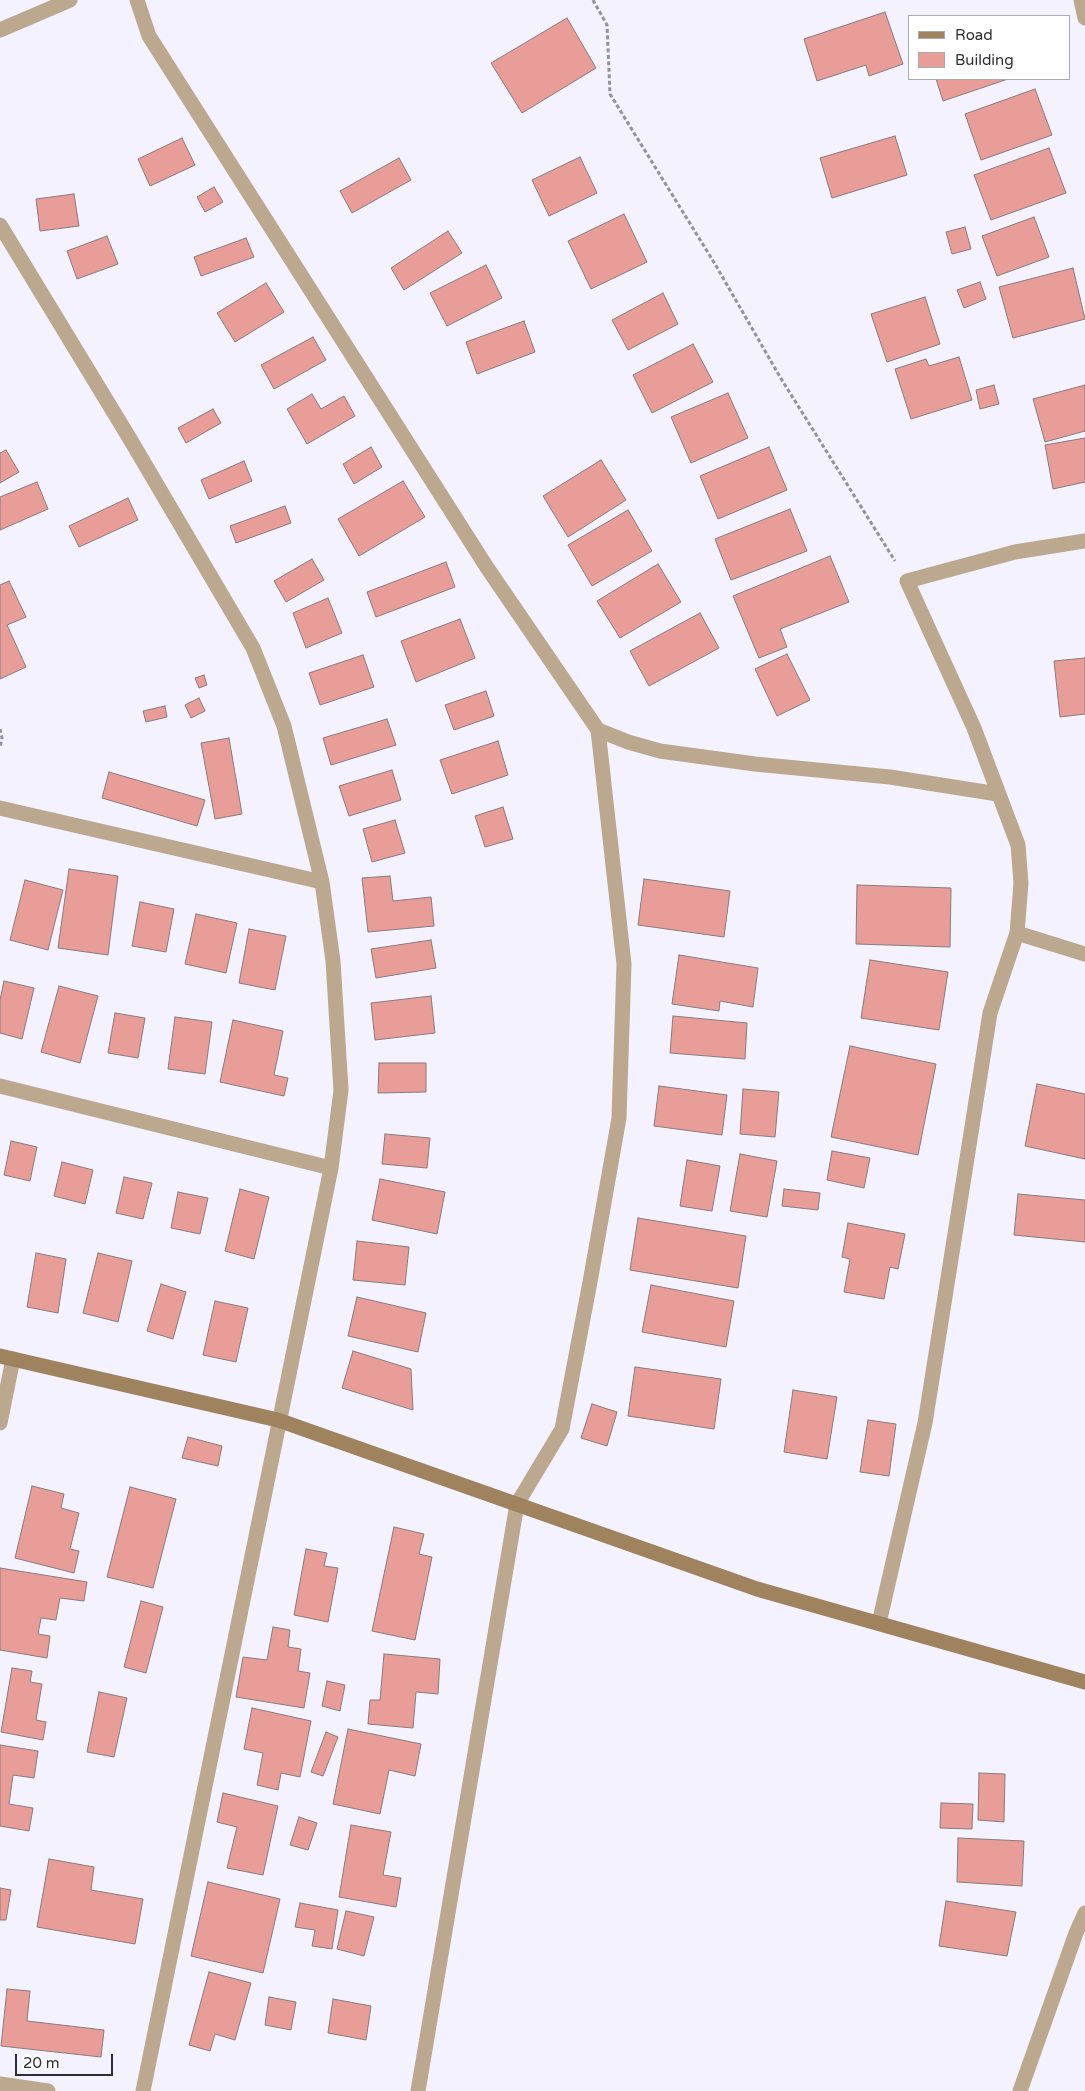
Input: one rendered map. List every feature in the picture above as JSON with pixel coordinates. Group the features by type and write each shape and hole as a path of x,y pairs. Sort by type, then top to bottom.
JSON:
{"street":[{"path":"0,30 70,0"},
{"path":"136,0 149,36 486,566 598,730 624,964 619,1118 562,1429 517,1504 418,2091"},
{"path":"1081,0 1085,18"},
{"path":"0,225 130,439 253,648 284,726 322,882 333,961 341,1090 331,1168 278,1420 143,2091"},
{"path":"879,1623 925,1423 990,1013 1017,933 1021,883 1018,844 974,728 907,581 1015,552 1085,541"},
{"path":"598,730 628,742 660,751 755,764 890,777 998,794"},
{"path":"0,808 322,882"},
{"path":"1017,933 1085,954"},
{"path":"0,1086 331,1168"},
{"path":"0,1423 7,1358 278,1420 757,1589 1085,1682"},
{"path":"1020,2091 1080,1938 1085,1913"},
{"path":"0,2084 48,2091"}],"path":[{"path":"593,0 607,25 610,94 715,264 780,377 907,581"},
{"path":"0,729 2,738 0,747"}],"building":[{"path":"885,12 903,64 869,76 866,65 817,81 804,39"},
{"path":"567,18 596,68 522,113 491,63"},
{"path":"936,80 1005,80 943,101"},
{"path":"1035,89 1052,135 981,160 965,114"},
{"path":"895,136 907,175 832,198 820,158"},
{"path":"182,138 195,165 150,186 138,159"},
{"path":"1049,148 1066,193 991,220 974,175"},
{"path":"580,157 597,193 549,216 532,180"},
{"path":"399,158 411,180 352,213 340,191"},
{"path":"214,187 223,202 205,212 197,197"},
{"path":"74,194 79,226 40,231 36,199"},
{"path":"624,214 647,262 591,289 568,241"},
{"path":"1034,217 1049,257 997,276 982,236"},
{"path":"965,227 971,249 952,254 946,232"},
{"path":"448,231 462,253 404,290 391,268"},
{"path":"107,236 118,264 77,279 67,251"},
{"path":"246,238 254,257 201,276 194,257"},
{"path":"486,265 502,298 447,326 430,293"},
{"path":"1073,268 1085,319 1013,338 999,287"},
{"path":"980,282 986,299 964,308 957,290"},
{"path":"266,283 284,312 235,342 217,313"},
{"path":"663,293 678,324 628,350 612,320"},
{"path":"925,297 940,344 887,362 871,314"},
{"path":"524,321 535,352 477,374 466,342"},
{"path":"313,337 326,360 274,389 261,365"},
{"path":"693,344 713,382 652,413 633,375"},
{"path":"959,357 972,400 911,419 895,369 926,359 929,366"},
{"path":"994,385 999,404 980,409 976,390"},
{"path":"1085,385 1085,431 1045,442 1033,399"},
{"path":"728,393 748,438 691,463 671,417"},
{"path":"312,394 321,409 344,396 355,416 307,444 287,409"},
{"path":"213,409 221,423 186,443 178,428"},
{"path":"1085,438 1085,482 1053,489 1045,445"},
{"path":"371,447 382,467 354,484 343,464"},
{"path":"769,447 787,490 718,519 700,476"},
{"path":"6,450 19,472 0,483 0,453"},
{"path":"601,460 626,500 568,537 543,496"},
{"path":"244,461 252,481 209,499 201,480"},
{"path":"403,481 425,517 359,556 338,519"},
{"path":"37,482 48,509 0,530 0,497"},
{"path":"128,498 138,520 79,547 69,526"},
{"path":"285,506 291,523 236,543 230,526"},
{"path":"790,509 807,551 731,580 715,539"},
{"path":"628,510 652,551 592,586 568,545"},
{"path":"830,556 849,602 780,629 787,647 759,658 733,596"},
{"path":"312,559 324,580 286,602 274,581"},
{"path":"446,562 455,587 376,617 367,592"},
{"path":"658,564 681,602 620,638 597,601"},
{"path":"9,581 26,617 7,625 26,667 0,679 0,585"},
{"path":"328,598 342,633 306,648 293,613"},
{"path":"700,613 719,648 649,686 630,651"},
{"path":"460,619 475,658 416,682 401,641"},
{"path":"787,654 810,700 777,716 755,669"},
{"path":"363,655 374,687 320,705 309,673"},
{"path":"1085,658 1085,714 1060,717 1054,661"},
{"path":"204,675 207,685 199,688 195,678"},
{"path":"486,691 494,716 454,730 445,705"},
{"path":"199,698 205,711 191,718 185,705"},
{"path":"165,706 167,717 146,722 143,711"},
{"path":"387,719 396,745 331,765 323,738"},
{"path":"229,738 242,814 215,819 201,743"},
{"path":"498,741 508,775 452,794 440,760"},
{"path":"392,770 401,800 349,816 339,786"},
{"path":"109,772 205,800 197,826 102,798"},
{"path":"503,807 513,839 485,847 475,816"},
{"path":"395,820 405,853 372,862 363,829"},
{"path":"69,869 118,876 108,955 58,948"},
{"path":"390,876 393,901 431,897 434,926 368,932 362,878"},
{"path":"644,879 730,891 724,937 638,925"},
{"path":"25,880 63,890 48,950 10,940"},
{"path":"857,885 951,888 950,947 856,944"},
{"path":"140,902 174,909 166,952 132,946"},
{"path":"196,914 237,923 226,973 185,964"},
{"path":"249,929 286,936 275,990 239,983"},
{"path":"431,940 436,968 376,978 371,949"},
{"path":"679,955 758,968 753,1007 720,1001 719,1011 672,1004"},
{"path":"870,960 948,972 939,1030 861,1018"},
{"path":"4,981 34,988 22,1039 0,1033 0,1000"},
{"path":"59,986 98,996 80,1063 41,1052"},
{"path":"431,996 435,1033 375,1040 371,1003"},
{"path":"115,1013 145,1018 138,1058 108,1053"},
{"path":"673,1016 747,1023 745,1059 670,1053"},
{"path":"175,1017 212,1022 205,1074 168,1069"},
{"path":"233,1020 283,1031 274,1075 288,1078 284,1096 220,1082"},
{"path":"850,1046 936,1064 918,1155 831,1137"},
{"path":"379,1063 426,1063 426,1092 378,1093"},
{"path":"1037,1084 1085,1094 1085,1159 1025,1146"},
{"path":"659,1086 727,1095 722,1135 654,1126"},
{"path":"743,1089 779,1092 775,1137 740,1134"},
{"path":"385,1134 430,1138 427,1168 382,1164"},
{"path":"11,1141 37,1147 30,1181 4,1175"},
{"path":"832,1151 870,1158 864,1188 827,1180"},
{"path":"740,1154 777,1161 767,1217 730,1211"},
{"path":"687,1160 720,1166 712,1211 680,1206"},
{"path":"62,1162 93,1170 85,1204 54,1196"},
{"path":"124,1177 152,1183 143,1219 116,1213"},
{"path":"380,1179 445,1192 437,1234 372,1220"},
{"path":"240,1189 269,1197 254,1259 225,1251"},
{"path":"784,1189 820,1193 818,1210 782,1206"},
{"path":"178,1192 208,1198 200,1234 171,1228"},
{"path":"1018,1194 1085,1200 1085,1242 1014,1235"},
{"path":"638,1218 746,1236 738,1288 630,1270"},
{"path":"848,1223 905,1234 898,1269 890,1267 884,1299 844,1292 850,1259 842,1257"},
{"path":"357,1241 409,1247 405,1285 353,1280"},
{"path":"36,1253 66,1259 58,1313 27,1307"},
{"path":"98,1253 132,1261 118,1322 83,1313"},
{"path":"161,1284 186,1292 173,1339 147,1331"},
{"path":"651,1285 734,1301 726,1347 642,1332"},
{"path":"357,1297 426,1313 418,1352 348,1336"},
{"path":"215,1301 248,1308 236,1362 203,1355"},
{"path":"353,1351 411,1369 413,1410 342,1388"},
{"path":"635,1367 721,1379 714,1429 628,1416"},
{"path":"793,1390 837,1397 827,1459 784,1452"},
{"path":"592,1404 617,1412 607,1446 581,1438"},
{"path":"868,1420 896,1424 889,1476 860,1472"},
{"path":"188,1437 222,1446 218,1466 182,1458"},
{"path":"32,1486 64,1494 61,1508 79,1513 70,1549 79,1551 74,1573 15,1558"},
{"path":"130,1487 176,1499 153,1588 107,1577"},
{"path":"394,1527 424,1534 419,1554 432,1557 415,1640 372,1631"},
{"path":"306,1549 327,1553 324,1566 338,1568 328,1622 294,1615"},
{"path":"0,1568 87,1582 84,1601 60,1598 56,1620 41,1618 38,1634 50,1636 47,1658 0,1650"},
{"path":"141,1601 163,1607 146,1673 124,1667"},
{"path":"273,1627 290,1630 288,1647 301,1649 298,1671 310,1673 304,1708 236,1697 243,1657 267,1660"},
{"path":"384,1654 440,1659 438,1694 416,1692 413,1728 368,1724 370,1700 380,1700"},
{"path":"12,1668 32,1671 30,1682 42,1684 36,1720 46,1722 43,1740 1,1732"},
{"path":"327,1681 345,1685 340,1711 322,1706"},
{"path":"99,1692 127,1698 114,1757 87,1752"},
{"path":"252,1708 311,1721 300,1777 281,1773 278,1790 257,1785 263,1753 244,1749"},
{"path":"348,1729 421,1744 415,1776 389,1770 380,1814 333,1804"},
{"path":"326,1732 338,1737 323,1776 311,1772"},
{"path":"0,1745 38,1751 34,1778 13,1775 9,1804 33,1808 29,1831 0,1826"},
{"path":"979,1773 1005,1774 1004,1822 978,1820"},
{"path":"223,1793 278,1806 263,1875 227,1868 237,1827 217,1822"},
{"path":"941,1803 973,1804 972,1829 940,1828"},
{"path":"299,1817 317,1823 308,1850 290,1845"},
{"path":"351,1825 391,1832 383,1875 401,1878 396,1907 339,1897"},
{"path":"958,1838 1024,1841 1022,1886 957,1882"},
{"path":"49,1859 94,1867 91,1890 143,1899 135,1944 37,1927"},
{"path":"208,1882 280,1899 263,1973 191,1956"},
{"path":"0,1888 11,1890 6,1920 0,1920"},
{"path":"946,1901 1016,1912 1007,1956 939,1946"},
{"path":"300,1903 338,1910 332,1949 312,1946 315,1930 295,1927"},
{"path":"346,1911 374,1917 364,1956 337,1949"},
{"path":"209,1972 251,1983 235,2040 215,2034 210,2051 189,2045"},
{"path":"7,1989 30,1991 27,2021 104,2030 101,2057 1,2046"},
{"path":"269,1997 296,2002 291,2030 265,2025"},
{"path":"333,1999 371,2006 366,2040 328,2033"}]}
